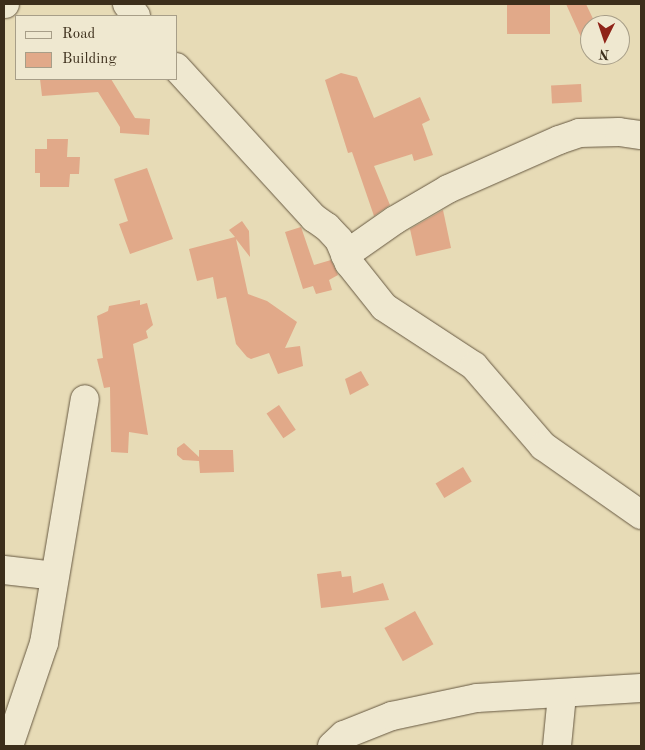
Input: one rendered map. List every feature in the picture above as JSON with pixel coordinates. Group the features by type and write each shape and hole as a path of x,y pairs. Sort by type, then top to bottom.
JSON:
{"street":[{"path":"127,4 135,15"},
{"path":"178,69 314,218 327,227 339,240 346,255 384,306 474,366 543,446 641,515"},
{"path":"346,255 395,220 448,189 559,140 587,132 619,132 641,135"},
{"path":"9,746 44,643 85,399"},
{"path":"4,570 55,576"},
{"path":"332,746 344,735 392,716 477,698 562,695 641,688"},
{"path":"557,746 562,695"}],"building":[{"path":"507,4 550,4 550,34 507,34"},
{"path":"566,4 586,4 591,15 580,15 580,35"},
{"path":"341,73 357,77 374,118 420,97 430,120 422,124 433,155 414,161 412,154 374,166 390,205 374,216 352,152 348,153 325,80"},
{"path":"40,80 112,80 135,118 150,119 149,135 120,133 120,127 98,92 42,96"},
{"path":"581,84 582,102 552,104 551,86"},
{"path":"47,139 68,139 67,157 80,157 79,174 70,174 69,187 40,187 40,173 35,173 35,149 47,149"},
{"path":"147,168 173,239 130,254 119,224 128,221 114,179"},
{"path":"443,210 451,248 416,256 410,229"},
{"path":"242,221 249,231 250,257 236,239 248,294 267,301 297,322 285,348 300,346 303,366 278,374 269,353 251,359 247,357 236,344 226,297 217,299 213,277 197,281 189,249 235,237 229,230"},
{"path":"301,227 314,265 331,260 338,275 329,280 332,290 316,294 313,286 303,289 285,232"},
{"path":"140,300 140,305 147,303 153,325 146,331 148,338 133,344 148,435 129,432 128,453 111,452 110,387 104,388 97,359 103,358 97,316 108,311 109,306"},
{"path":"361,371 369,385 350,395 345,379"},
{"path":"279,405 296,430 283,438 267,413"},
{"path":"184,443 199,457 199,450 233,450 234,472 200,473 199,461 183,460 177,455 177,448"},
{"path":"463,467 472,482 444,498 436,483"},
{"path":"341,571 342,577 351,576 353,593 383,583 389,600 321,608 317,574"},
{"path":"415,611 433,644 403,661 384,628"}]}
